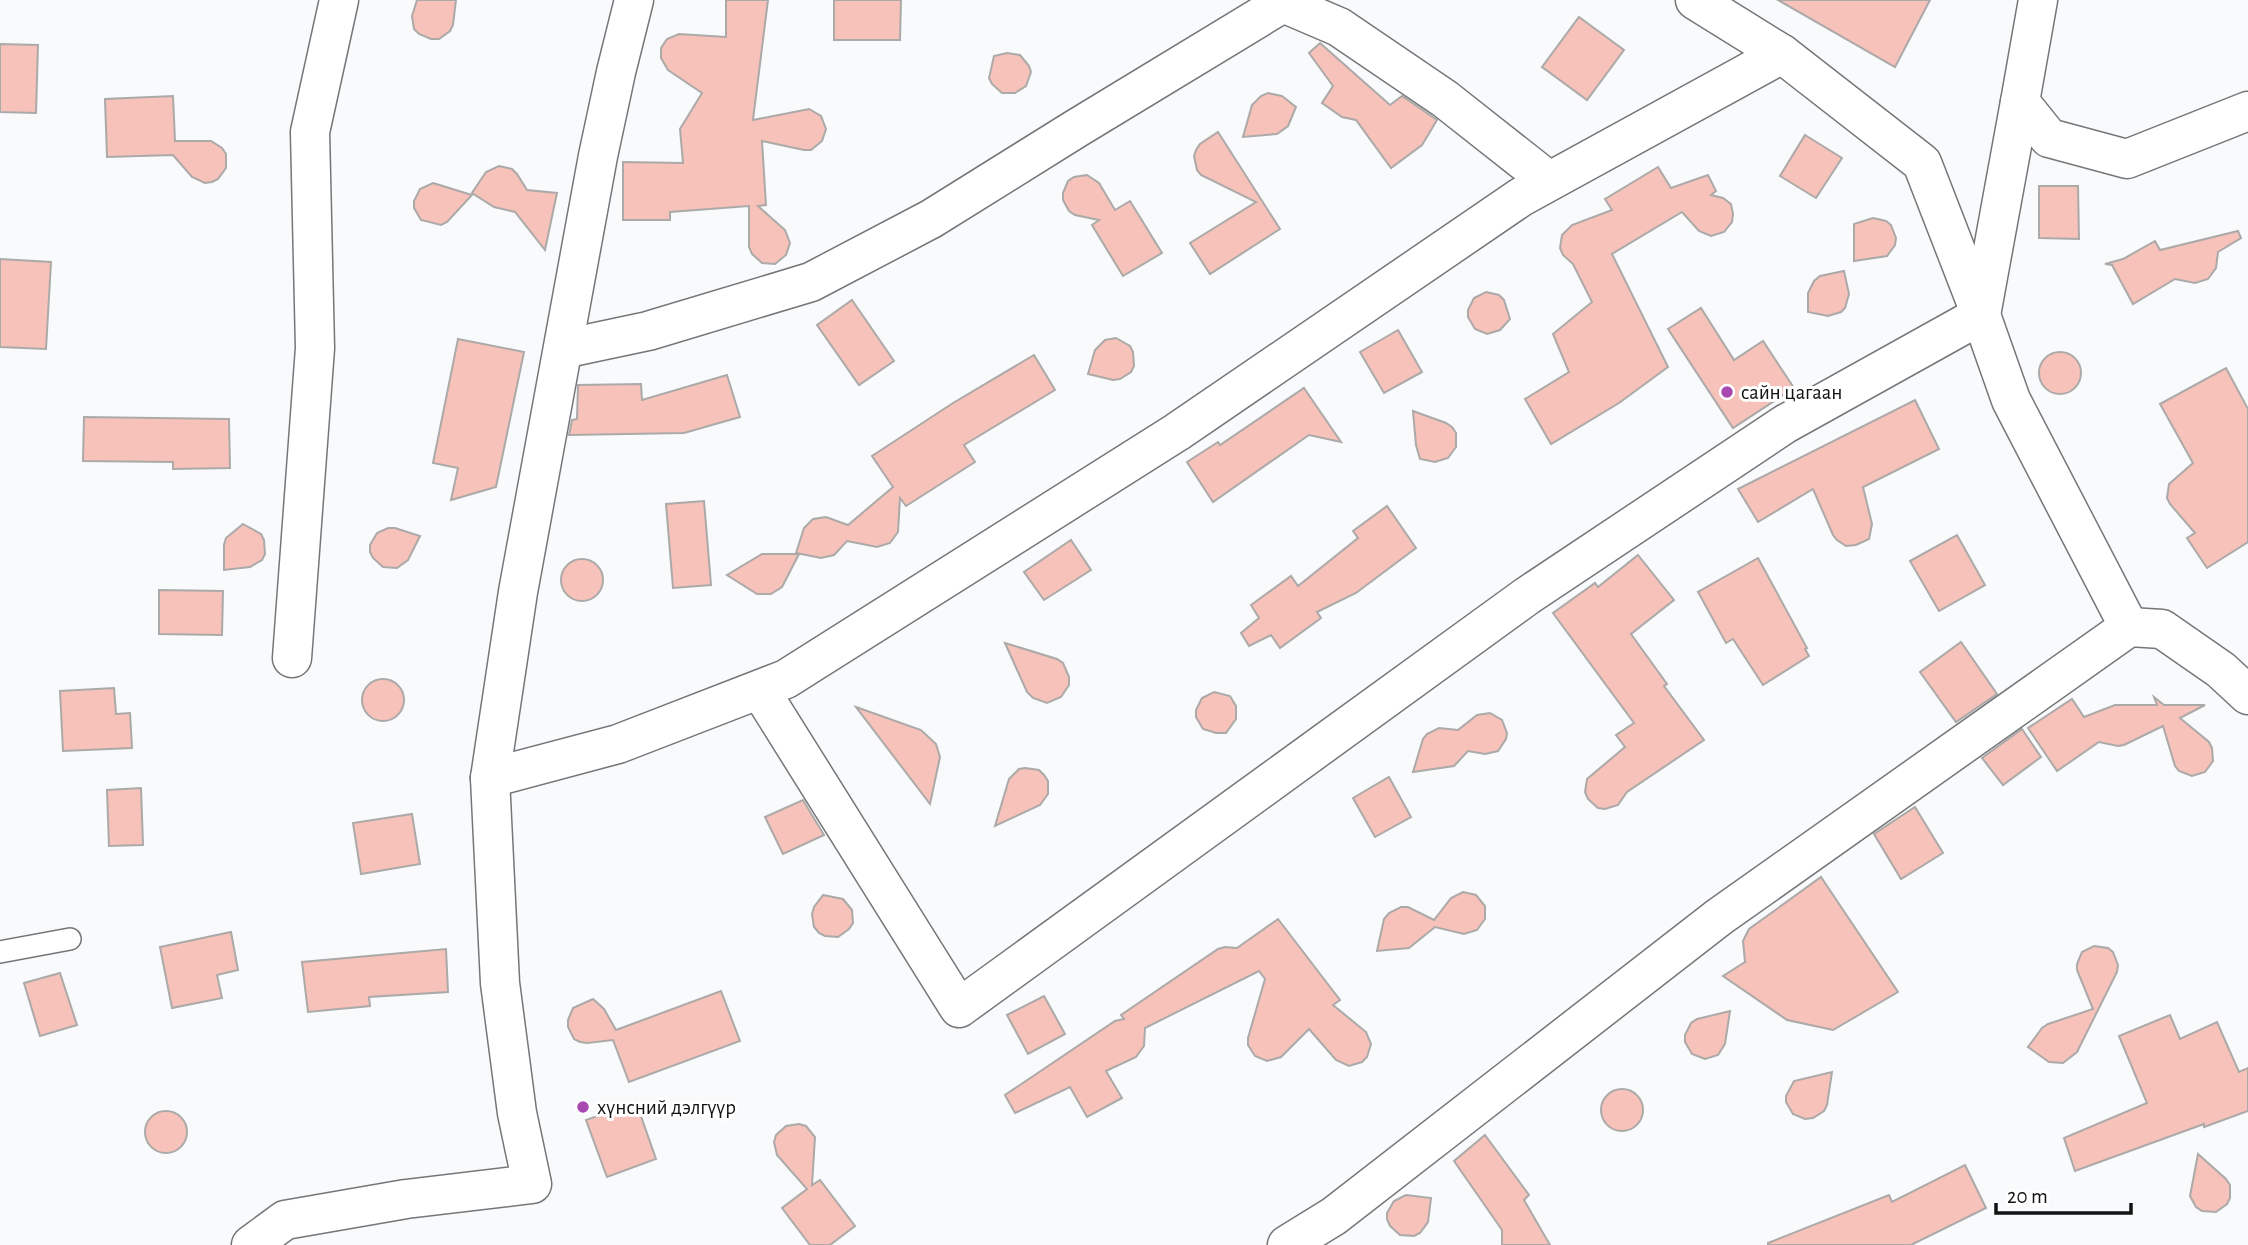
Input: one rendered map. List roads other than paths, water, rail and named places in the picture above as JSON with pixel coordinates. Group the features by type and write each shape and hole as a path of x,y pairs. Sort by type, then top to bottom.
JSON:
{"street":[{"path":"292,658 314,348 310,132 339,0"},
{"path":"251,1245 285,1220 406,1199 532,1184 517,1113 500,983 490,778 518,592 600,144 634,0"},
{"path":"1696,0 1782,54 1922,163 1982,315 2011,400 2129,628"},
{"path":"1982,315 2038,0"},
{"path":"563,349 648,331 811,282 931,219 1283,3 1339,26 1445,99 1549,181"},
{"path":"490,778 618,744 786,679 1177,432 1510,205 1782,54"},
{"path":"2020,102 2049,138 2127,159 2248,111"},
{"path":"760,690 959,1008 1527,596 1785,424 1982,315"},
{"path":"1287,1245 1334,1216 1719,917 2129,628 2162,629 2221,670 2248,695"}],"lane":[{"path":"0,952 71,939"}],"place":[{"name":"сайн цагаан","path":"1727,392"},
{"name":"хүнсний дэлгүүр","path":"583,1107"}]}
